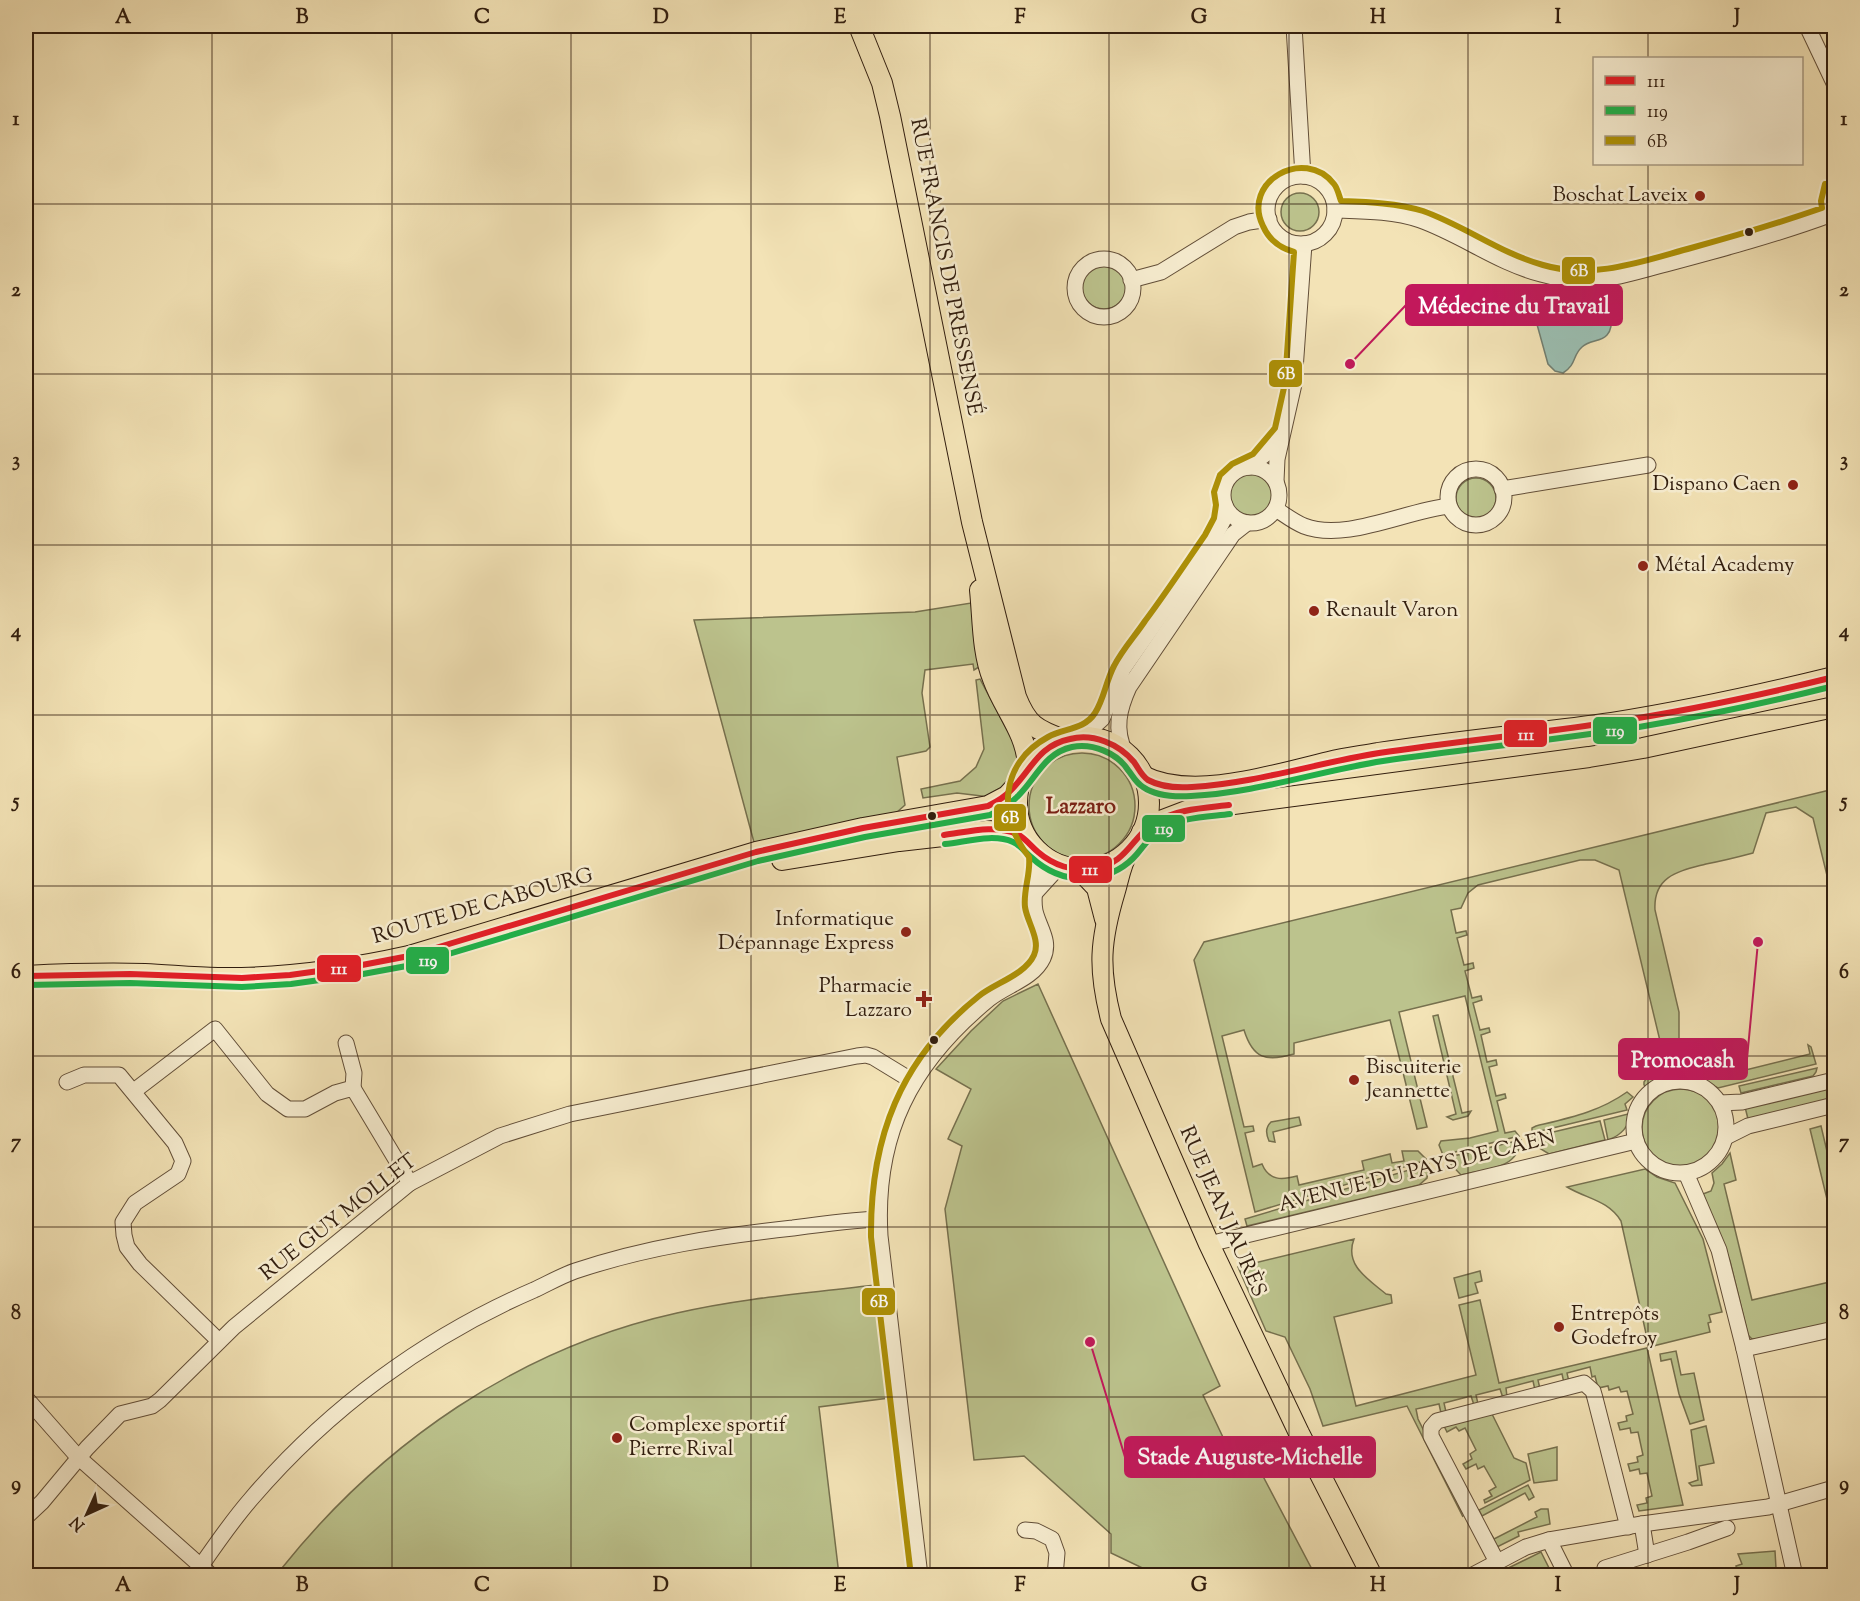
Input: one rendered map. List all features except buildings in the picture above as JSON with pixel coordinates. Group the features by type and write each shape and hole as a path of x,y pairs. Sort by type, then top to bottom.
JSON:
{"main road":[{"name":"RUE FRANCIS DE PRESSENSÉ","path":"859,26 882,83 890,116 972,522"},
{"path":"972,522 1016,697 1022,712 1041,732 1108,742 1125,753 1135,763 1148,790 1149,804 1142,832"},
{"path":"972,522 987,659 1000,696 1023,738 1024,774 1016,797 1017,812 1020,827 1032,846"},
{"path":"1143,776 1154,782 1174,786 1230,784 1331,761 1380,753 1614,722 1767,693 1834,676"},
{"path":"1071,868 1106,866 1128,852 1142,832 1155,823 1189,810 1589,758 1776,721 1834,707"},
{"path":"664,879 756,852 864,828 987,807 1007,796 1038,754 1050,745 1072,738"},
{"path":"664,879 832,851 963,833 1008,832 1071,868 1096,888 1106,922"},
{"name":"RUE JEAN JAURÈS","path":"1128,852 1122,863 1106,922 1101,963 1111,1019 1209,1244 1299,1432 1372,1575"},
{"name":"ROUTE DE CABOURG","path":"26,976 144,974 219,978 285,976 358,968 409,956 664,879"}],"street":[{"path":"1294,26 1303,176"},
{"path":"1807,26 1834,82"},
{"path":"1303,176 1314,179 1326,187 1333,197 1335,210 1334,220 1329,230 1321,237 1304,244 1292,243 1281,238 1270,224 1267,212 1269,199 1275,188 1285,180 1303,176"},
{"path":"1335,210 1384,212 1419,220 1449,232 1509,262 1541,274 1578,280 1618,276 1776,234 1833,216 1830,202 1834,186"},
{"path":"1131,280 1161,272 1234,227 1269,219"},
{"path":"1225,505 1234,517 1248,523 1269,517 1276,509 1279,495 1276,482 1277,459 1294,384 1304,244"},
{"path":"1072,738 1089,732 1102,719 1123,669 1213,540 1223,521 1225,505 1223,493 1228,480 1237,471 1249,467 1268,452 1283,432"},
{"path":"1503,489 1648,465"},
{"path":"1249,467 1260,468 1269,473 1276,482"},
{"path":"1476,469 1493,475 1503,489 1504,498 1501,508 1490,521 1481,524 1466,523 1459,519 1449,506 1449,488 1460,474 1468,470 1476,469"},
{"path":"1276,509 1303,526 1316,530 1339,532 1430,508 1449,506"},
{"path":"1125,753 1118,734 1118,723 1129,687 1233,534 1248,523"},
{"path":"920,1575 879,1219 881,1180 889,1137 914,1082 927,1063 951,1033 994,995 1029,975 1042,961 1046,946 1035,912 1038,861 1032,846"},
{"path":"1035,893 1056,870 1071,868"},
{"path":"134,1091 215,1029 267,1094 288,1109 305,1109 335,1093 353,1088"},
{"path":"346,1043 354,1073 353,1088 410,1183"},
{"name":"RUE GUY MOLLET","path":"26,1517 42,1502 78,1457 120,1414 152,1406 160,1400 219,1341 410,1183 500,1136 570,1114 866,1055 914,1082"},
{"path":"67,1082 84,1076 119,1075 175,1143 183,1161 178,1174 135,1203 123,1222 127,1247 153,1278 219,1341"},
{"path":"1720,1103 1742,1102 1834,1080"},
{"path":"1683,1081 1697,1084 1710,1092 1720,1103 1726,1120 1725,1137 1719,1152 1711,1162 1699,1170 1673,1173 1660,1169 1644,1156 1636,1141 1634,1125 1637,1110 1645,1097 1656,1088 1669,1082 1683,1081"},
{"path":"1725,1137 1748,1126 1834,1105"},
{"name":"AVENUE DU PAYS DE CAEN","path":"1209,1244 1636,1141"},
{"path":"1686,1173 1719,1250 1744,1349 1795,1575"},
{"path":"26,1398 78,1457 202,1572 250,1500 340,1410 388,1372 439,1337 505,1302 575,1272 647,1251 723,1235 879,1219"},
{"path":"1744,1349 1834,1329"},
{"path":"1497,1562 1431,1436 1431,1428 1437,1420 1584,1383 1593,1391 1635,1525 1647,1555"},
{"path":"1470,1575 1526,1547 1549,1540 1635,1525 1768,1507 1834,1488"},
{"path":"1691,1517 1695,1540"},
{"path":"1605,1568 1727,1528"},
{"path":"1025,1530 1036,1531 1052,1539 1057,1552 1055,1575"},
{"path":"1549,1540 1567,1575"}],"green space":[{"path":"1300,193 1307,194 1313,199 1318,205 1318,219 1313,225 1307,230 1300,231 1293,230 1287,225 1282,219 1281,212 1282,205 1287,199 1293,194"},
{"path":"1104,265 1120,271 1126,287 1120,303 1104,309 1088,303 1082,287 1088,271"},
{"path":"1250,474 1265,481 1272,496 1265,511 1250,518 1235,511 1228,496 1235,481"},
{"path":"1476,478 1490,484 1496,498 1490,512 1476,518 1462,512 1456,498 1462,484"},
{"path":"971,603 980,657 979,667 974,670 973,664 925,670 922,693 930,747 926,751 897,757 905,805 896,813 755,846 694,620 915,612"},
{"path":"980,679 1007,730 1014,733 1021,758 1016,774 1006,787 990,797 957,793 923,798 921,789 960,781 976,767 984,749 976,680"},
{"path":"1082,753 1102,757 1120,768 1131,786 1135,806 1131,826 1120,844 1102,855 1082,859 1062,855 1044,844 1033,826 1029,806 1033,786 1044,768 1062,757"},
{"path":"1834,789 1834,900 1830,897 1832,896 1813,818 1796,807 1766,813 1753,853 1678,872 1670,876 1658,889 1655,910 1679,1012 1679,1052 1677,1065 1672,1074 1649,1089 1644,1082 1655,1067 1658,1046 1661,1045 1619,870 1595,860 1580,860 1478,885 1468,893 1461,908 1451,910 1456,933 1466,931 1467,935 1457,938 1464,965 1473,963 1474,968 1465,971 1472,998 1481,996 1482,1000 1473,1003 1480,1030 1489,1028 1490,1032 1481,1035 1487,1062 1496,1060 1497,1065 1489,1067 1496,1096 1505,1094 1506,1098 1497,1101 1505,1133 1515,1131 1519,1136 1443,1155 1439,1145 1441,1141 1470,1138 1498,1131 1465,996 1399,1012 1427,1127 1417,1129 1390,1020 1294,1043 1294,1054 1276,1058 1268,1058 1256,1052 1244,1030 1222,1036 1244,1127 1253,1126 1254,1131 1245,1133 1253,1167 1262,1164 1268,1174 1277,1178 1297,1176 1299,1185 1364,1170 1362,1161 1390,1154 1392,1163 1404,1161 1402,1151 1418,1151 1427,1160 1255,1212 1194,960 1204,942"},
{"path":"1038,984 1220,1386 1203,1395 1239,1471 1256,1463 1315,1575 1157,1575 1111,1553 1111,1534 1024,1456 974,1460 945,1209 962,1146 948,1139 971,1089 936,1069 1003,1001"},
{"path":"1438,1015 1462,1113 1471,1111 1468,1116 1453,1120 1447,1117 1456,1114 1433,1016"},
{"path":"1698,1040 1698,1061 1706,1070 1709,1079 1810,1054 1808,1045 1811,1047 1816,1064 1714,1089 1701,1080 1695,1072 1693,1051 1694,1041"},
{"path":"1817,1068 1813,1076 1741,1093 1739,1086"},
{"path":"1834,1085 1834,1099 1748,1119 1745,1107"},
{"path":"1681,1089 1696,1092 1708,1101 1717,1113 1720,1128 1717,1143 1708,1155 1696,1164 1681,1167 1666,1164 1654,1155 1645,1143 1642,1128 1645,1113 1654,1101 1666,1092"},
{"path":"1627,1092 1633,1097 1625,1104 1627,1110 1532,1133 1532,1128 1536,1126 1606,1105"},
{"path":"1632,1113 1624,1130 1608,1140 1604,1120"},
{"path":"1299,1117 1301,1125 1273,1132 1275,1142 1269,1141 1267,1131 1271,1122"},
{"path":"1600,1121 1605,1140 1549,1154 1536,1146 1532,1137"},
{"path":"1821,1126 1834,1181 1834,1228 1810,1129"},
{"path":"1521,1140 1519,1150 1514,1157 1507,1163 1490,1169 1461,1175 1445,1158"},
{"path":"1730,1153 1736,1180 1724,1184 1752,1300 1834,1281 1834,1322 1763,1339 1752,1339 1748,1335 1730,1261 1703,1194 1711,1191 1714,1183 1712,1173"},
{"path":"1429,1164 1427,1178 1419,1185 1247,1226 1245,1219"},
{"path":"1645,1169 1657,1177 1675,1183 1703,1239 1722,1312 1709,1315 1710,1332 1649,1347 1621,1221 1603,1204 1567,1187"},
{"path":"1354,1239 1352,1256 1355,1264 1372,1283 1386,1294 1391,1295 1392,1303 1334,1317 1356,1406 1476,1375 1459,1305 1480,1300 1499,1383 1647,1348 1683,1505 1639,1511 1637,1505 1647,1503 1646,1498 1652,1496 1647,1473 1640,1474 1639,1469 1630,1471 1628,1464 1638,1462 1637,1457 1643,1455 1638,1432 1631,1433 1630,1428 1620,1430 1618,1423 1627,1421 1626,1416 1633,1414 1627,1391 1621,1392 1619,1387 1609,1390 1608,1386 1598,1388 1590,1367 1567,1373 1569,1382 1564,1383 1562,1374 1538,1380 1540,1389 1535,1390 1533,1381 1506,1388 1507,1397 1503,1398 1500,1389 1476,1395 1478,1404 1474,1405 1471,1396 1444,1403 1446,1412 1441,1413 1439,1404 1416,1409 1418,1419 1458,1499 1463,1517 1407,1406 1323,1426 1310,1389 1285,1337 1266,1331 1238,1267"},
{"path":"1480,1271 1482,1281 1475,1283 1478,1293 1459,1298 1454,1278"},
{"name":"Complexe sportif Pierre Rival","path":"875,1285 889,1398 819,1407 839,1575 289,1576 282,1568 321,1523 364,1480 409,1442 458,1407 509,1376 563,1350 619,1329 701,1308 776,1296"},
{"path":"1676,1351 1681,1375 1694,1373 1704,1420 1690,1424 1679,1394 1671,1359 1661,1361 1660,1354"},
{"path":"1492,1414 1514,1458 1526,1463 1530,1480 1485,1503 1484,1500 1492,1496 1489,1491 1496,1487 1484,1466 1478,1469 1476,1464 1466,1469 1463,1464 1472,1459 1470,1454 1476,1450 1465,1428 1459,1431 1456,1427 1447,1432 1444,1426"},
{"path":"1706,1426 1714,1463 1699,1466 1702,1485 1692,1486 1689,1483 1698,1480 1691,1430"},
{"path":"1557,1447 1557,1480 1534,1483 1528,1454"},
{"path":"1528,1485 1534,1497 1529,1500 1525,1493 1482,1516 1479,1510"},
{"path":"1548,1509 1550,1524 1518,1532 1519,1536 1495,1548 1489,1536 1491,1534 1494,1539 1537,1517 1535,1512"},
{"path":"1775,1551 1776,1568 1748,1571 1748,1575 1739,1575 1736,1566 1742,1564 1738,1554"},
{"path":"1541,1552 1549,1568 1536,1575 1494,1575"}],"shaded area":[{"path":"1540,299 1571,311 1596,306 1605,307 1611,317 1611,327 1607,335 1582,347 1563,373 1555,371 1548,364 1533,310 1535,303"}],"transit line":[{"name":"6B","path":"911,1576 871,1237 876,1166 884,1134 895,1103 910,1074 929,1046 952,1020 979,996 1024,968 1034,955 1035,937 1025,907 1029,857 1012,825 1008,808 1008,792 1012,776 1020,761 1032,748 1048,737 1080,726 1095,713 1117,660 1205,535 1214,518 1216,505 1214,492 1220,475 1232,464 1253,454 1275,428 1285,383 1294,252 1276,243 1263,226 1259,210 1261,196 1268,183 1279,174 1293,169 1307,168 1321,173 1334,184 1341,201 1372,202 1413,208 1438,217 1527,260 1562,269 1580,270 1599,270 1636,263 1822,208 1821,201 1825,184"},
{"name":"111","path":"26,976 130,974 242,978 290,975 409,956 756,852 863,828 988,806 1008,793 1042,753 1059,742 1070,739 1096,739 1113,745 1128,756 1148,780 1170,786 1192,787 1263,777 1379,753 1668,713 1834,677"},
{"name":"119","path":"26,985 130,983 242,987 291,984 412,965 758,861 865,837 990,815 1014,800 1054,755 1072,747 1096,748 1111,754 1123,764 1138,783 1154,792 1172,796 1191,796 1239,791 1383,761 1639,727 1786,698 1834,686"},
{"name":"111","path":"944,835 981,830 1008,831 1020,836 1044,857 1057,864 1078,869 1093,869 1114,862 1146,829 1163,818 1190,810 1229,805"},
{"name":"119","path":"945,844 988,838 1005,839 1018,845 1038,863 1052,871 1068,877 1085,879 1106,875 1123,867 1153,836 1167,826 1193,818 1230,814"}],"place":[{"name":"Boschat Laveix","path":"1700,196"},
{"name":"Médecine du Travail","path":"1350,364"},
{"name":"Dispano Caen","path":"1793,485"},
{"name":"Métal Academy","path":"1643,566"},
{"name":"Renault Varon","path":"1314,611"},
{"name":"Informatique Dépannage Express","path":"906,932"},
{"name":"Promocash","path":"1758,942"},
{"name":"Pharmacie Lazzaro","path":"924,999"},
{"name":"Biscuiterie Jeannette","path":"1354,1080"},
{"name":"Entrepôts Godefroy","path":"1559,1327"},
{"name":"Stade Auguste-Michelle","path":"1090,1342"},
{"name":"Complexe sportif Pierre Rival","path":"617,1438"}],"district":[{"name":"Lazzaro","path":"1081,808"}]}
